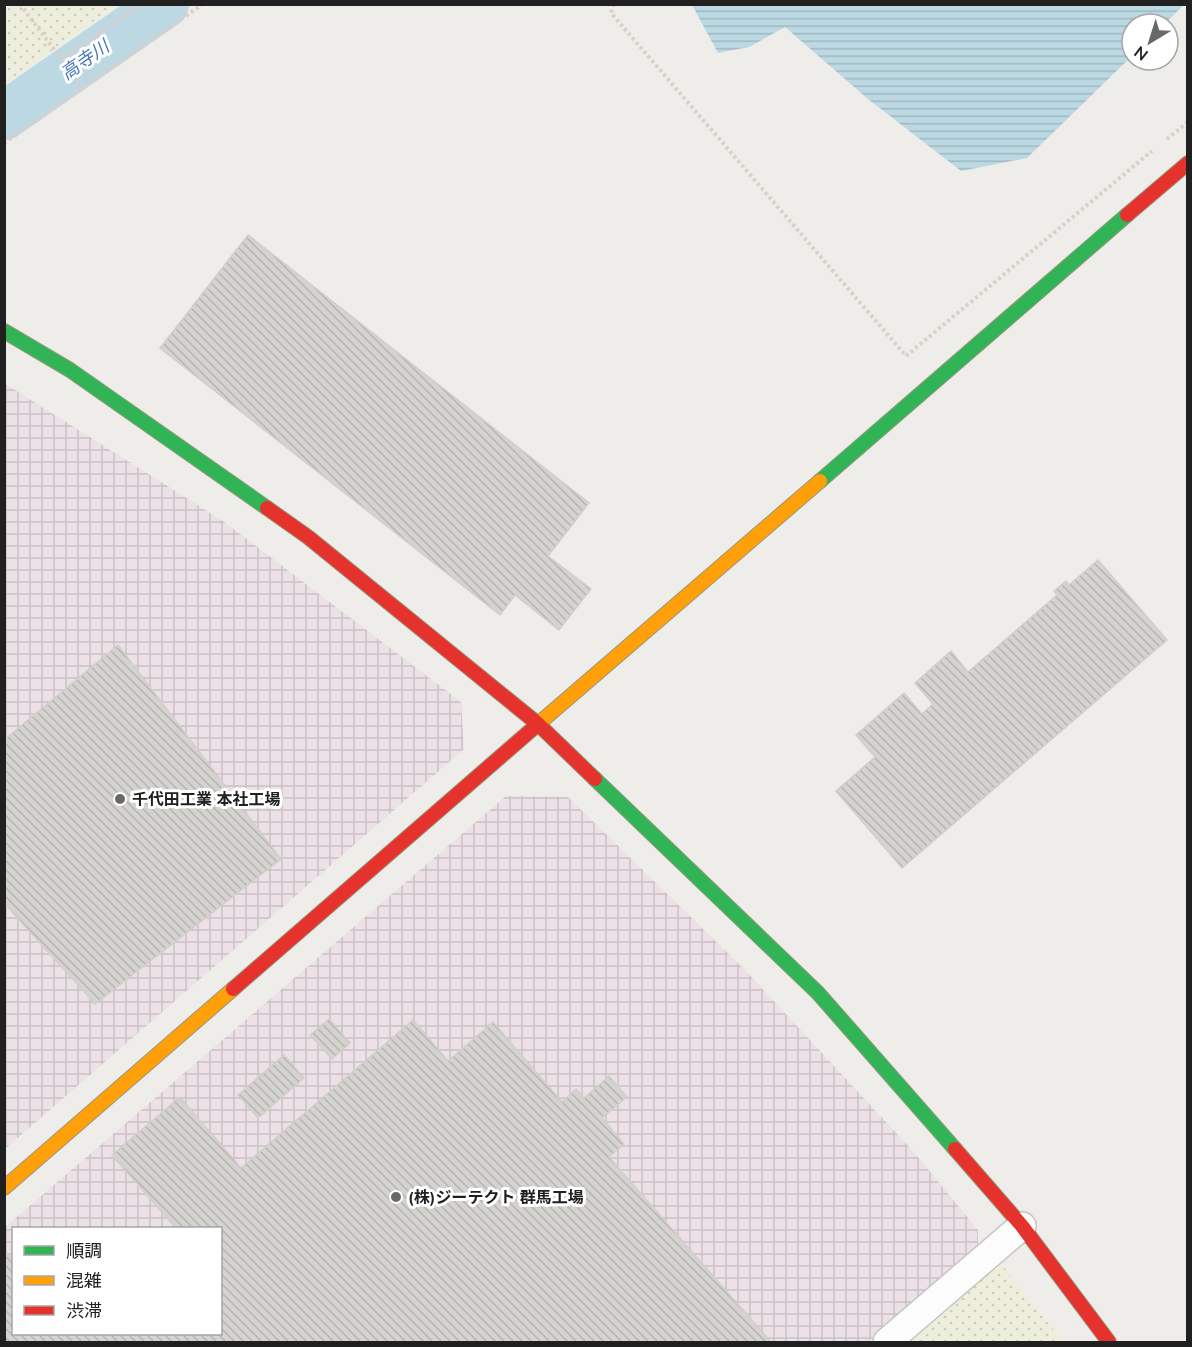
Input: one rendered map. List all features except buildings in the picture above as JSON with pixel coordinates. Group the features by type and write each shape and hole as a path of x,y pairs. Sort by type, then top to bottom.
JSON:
{"street":[{"path":"4,1188 1188,163"},
{"path":"4,331 70,370 308,537 538,724 818,993 1022,1226 1109,1342"},
{"path":"887,1342 1022,1226"}],"path":[{"path":"20,4 83,88"},
{"path":"62,59 141,4"},
{"path":"4,143 203,4"},
{"path":"614,4 611,13 906,356 1188,122"}],"shaded area":[{"path":"4,383 223,521 461,702 464,749 5,1149"},
{"path":"506,796 568,797 743,968 913,1151 978,1230 978,1246 868,1342 5,1342 4,1228"}],"green space":[{"path":"5,4 117,4 117,5 5,83"},
{"path":"999,1261 1063,1342 905,1342"}],"water":[{"path":"692,5 1184,5 1177,12 1120,12 1120,68 1027,158 961,171 868,99 785,27 749,47 718,53"}],"waterway":[{"name":"高寺川","path":"4,116 165,4"}],"traffic: fast":[{"path":"820,481 1127,215"},
{"path":"4,331 70,370 267,508"},
{"path":"595,779 818,993 955,1149"}],"traffic: slow":[{"path":"537,725 820,481"},
{"path":"4,1188 233,989"}],"traffic: jam":[{"path":"1127,215 1188,163"},
{"path":"267,508 308,537 538,724 595,779"},
{"path":"233,989 537,725"},
{"path":"955,1149 1022,1226 1109,1342"}],"place":[{"name":"千代田工業 本社工場","path":"120,799"},
{"name":"(株)ジーテクト 群馬工場","path":"396,1197"}]}
